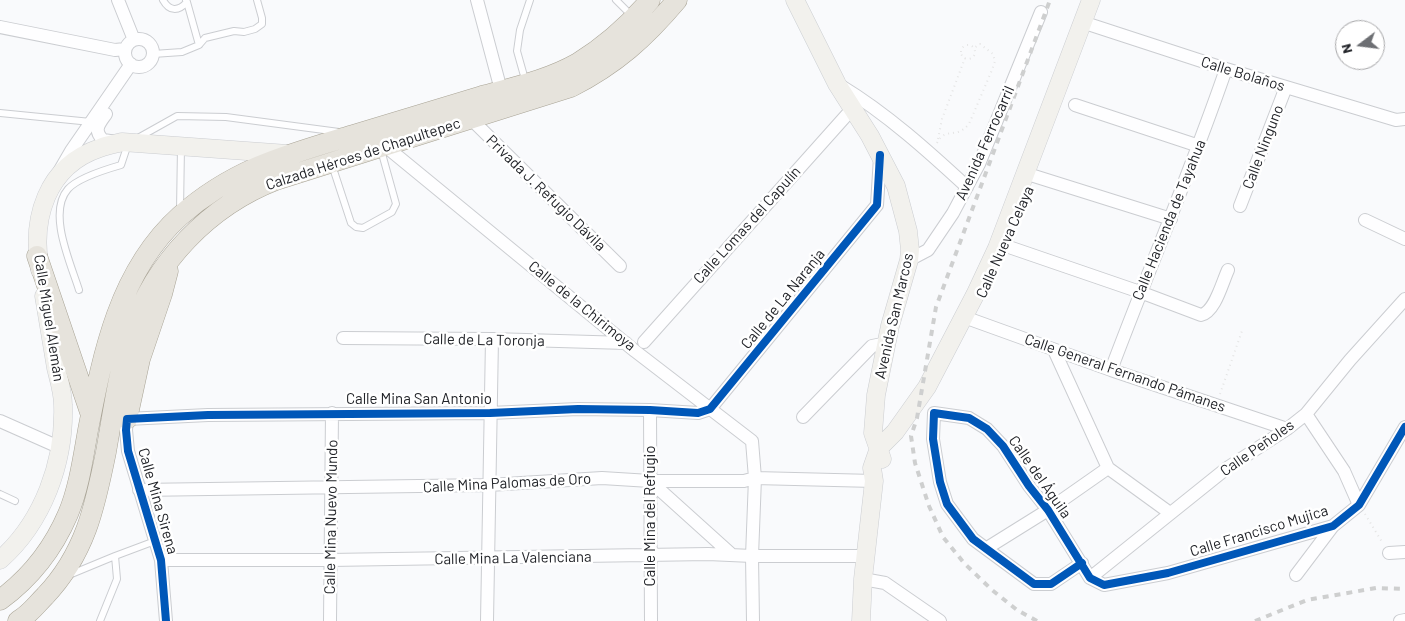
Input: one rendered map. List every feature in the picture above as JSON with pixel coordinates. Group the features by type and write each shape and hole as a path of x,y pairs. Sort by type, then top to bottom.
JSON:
{"main road":[{"name":"Calzada Héroes de Chapultepec","path":"0,600 27,578 43,558 63,524 77,486 106,346 124,295 152,248 180,216 235,177 266,162 526,84 562,71 604,44 634,19 650,0"},
{"name":"Calzada Héroes de Chapultepec","path":"24,618 61,578 77,551 96,500 121,372 132,330 150,288 170,258 197,229 234,201 256,188 331,162 550,95 590,78 631,49 655,26 677,0"},
{"name":"Avenida San Marcos","path":"795,0 836,84 880,155 896,186 908,231 909,260 886,343 873,417 874,439 879,448 872,468 879,476 880,487 861,621"},
{"name":"Calle Nueva Celaya","path":"879,448 895,432 919,399 998,264 1034,176 1086,23 1091,0"},
{"name":"Calle Nueva Celaya","path":"879,476 908,427 928,404 997,248 1086,23 1099,0"},
{"path":"52,185 74,161 98,148 125,143 288,154"},
{"name":"Calle Miguel Alemán","path":"0,560 15,546 41,506 50,485 61,448 63,404 37,256 38,224 43,202 52,185"},
{"path":"37,256 91,416"},
{"path":"127,419 140,359 162,294 170,258"},
{"name":"Avenida San Marcos","path":"868,621 865,556 879,476"}],"street":[{"path":"118,0 134,40"},
{"path":"477,0 501,90"},
{"name":"Avenida Ferrocarril","path":"909,260 928,250 953,213 967,187 979,164 1041,12"},
{"name":"Calle Bolaños","path":"1086,23 1226,69 1396,120 1405,119"},
{"path":"0,26 115,50 125,49"},
{"path":"139,39 151,45 153,54 146,65 135,66 126,58 125,49 134,40 139,39"},
{"name":"Calle Miguel Alemán","path":"52,185 71,151 95,126 135,66"},
{"name":"Calle Hacienda de Tayahua","path":"1111,370 1140,292 1200,146 1226,69"},
{"path":"836,84 860,98 930,153 967,187"},
{"name":"Calle Ninguno","path":"1240,206 1286,87"},
{"path":"1075,105 1184,139 1200,146"},
{"name":"Calle Lomas del Capulín","path":"644,342 852,109"},
{"name":"Privada J. Refugio Dávila","path":"471,119 620,266"},
{"path":"95,126 98,135 103,140 125,143"},
{"name":"Calle de la Chirimoya","path":"382,146 626,343 752,441 755,478 752,556 753,621"},
{"name":"Calle de La Naranja","path":"710,409 876,205 880,155"},
{"path":"1034,176 1171,219"},
{"path":"1365,220 1405,240"},
{"path":"1006,246 1201,315 1206,314 1212,308 1228,270"},
{"name":"Calle Peñoles","path":"1090,578 1227,468 1287,429 1306,414 1350,360 1404,302"},
{"name":"Calle General Fernando Pámanes","path":"967,318 1111,370 1287,429"},
{"name":"Calle de La Toronja","path":"343,338 492,339 626,343"},
{"path":"487,621 492,339"},
{"path":"803,417 872,346 886,343"},
{"path":"1054,350 1108,468 1170,513"},
{"name":"Calle Mina San Antonio","path":"127,419 208,415 490,413 578,409 698,413 710,409"},
{"name":"Calle Mina del Refugio","path":"650,410 651,621"},
{"name":"Calle Mina Nuevo Mundo","path":"330,621 332,413"},
{"name":"Calle del Águila","path":"987,548 972,539 948,504 937,467 933,439 934,413 969,418 988,428 1003,446 1028,486 1048,510 1090,578"},
{"path":"1306,414 1344,471 1359,505"},
{"name":"Calle Mina Sirena","path":"127,419 128,451 161,560 166,621"},
{"path":"0,421 61,448"},
{"name":"Calle Francisco Mujica","path":"1296,575 1333,526 1359,505 1405,427"},
{"path":"1082,563 1051,584 1034,584 987,548 1048,510 1108,468"},
{"name":"Calle Mina Palomas de Oro","path":"140,490 489,485 602,478 650,481 744,481 755,478 879,476"},
{"path":"650,481 731,554"},
{"name":"Calle Francisco Mujica","path":"1090,578 1104,585 1168,573 1333,526"},
{"path":"1389,553 1405,552"},
{"name":"Calle Mina La Valenciana","path":"161,560 330,560 731,554 752,556 865,556"},
{"path":"866,580 885,583 940,621"},
{"path":"1400,621 1405,620"}],"lane":[{"path":"163,0 167,7 174,10 182,8 186,1"},
{"path":"153,54 182,52 199,45 205,38 234,31 244,32 255,29 262,24 257,0"},
{"path":"526,84 517,51 520,30 530,0"},
{"path":"616,0 634,19"},
{"path":"186,1 199,45"},
{"path":"0,113 95,126"},
{"path":"79,290 60,229 60,204 69,189 96,172 121,165 125,143 178,116 226,117 356,134"},
{"path":"180,146 180,216"},
{"path":"331,162 351,223 356,228 363,228 392,212 396,204 382,146"},
{"path":"0,494 14,501"},
{"path":"61,578 155,541"},
{"path":"100,621 116,579 115,556"}],"path":[{"path":"930,153 942,135 964,130 969,124 992,70 995,62 993,54 980,44 974,48"},
{"path":"970,45 974,48 975,52 970,59 965,58 961,53 964,46 970,45"},
{"path":"938,139 942,119 965,58"},
{"path":"1216,404 1243,328"},
{"path":"1359,505 1389,553"}],"railway":[{"path":"1037,621 1017,610 992,590 964,563 943,537 929,506 915,463 911,436 917,418 936,307 1050,0"},
{"path":"1255,621 1307,600 1376,588 1405,589"}],"cycle path":[{"path":"166,621 161,560 128,451 127,419 208,415 490,413 578,409 698,413 710,409 877,205 880,155"},
{"path":"1082,563 1051,584 1034,584 973,539 947,504 940,482 933,439 934,413 969,418 987,429 1003,446 1029,486 1048,510 1090,578 1104,585 1168,573 1333,526 1359,505 1405,427"}]}
